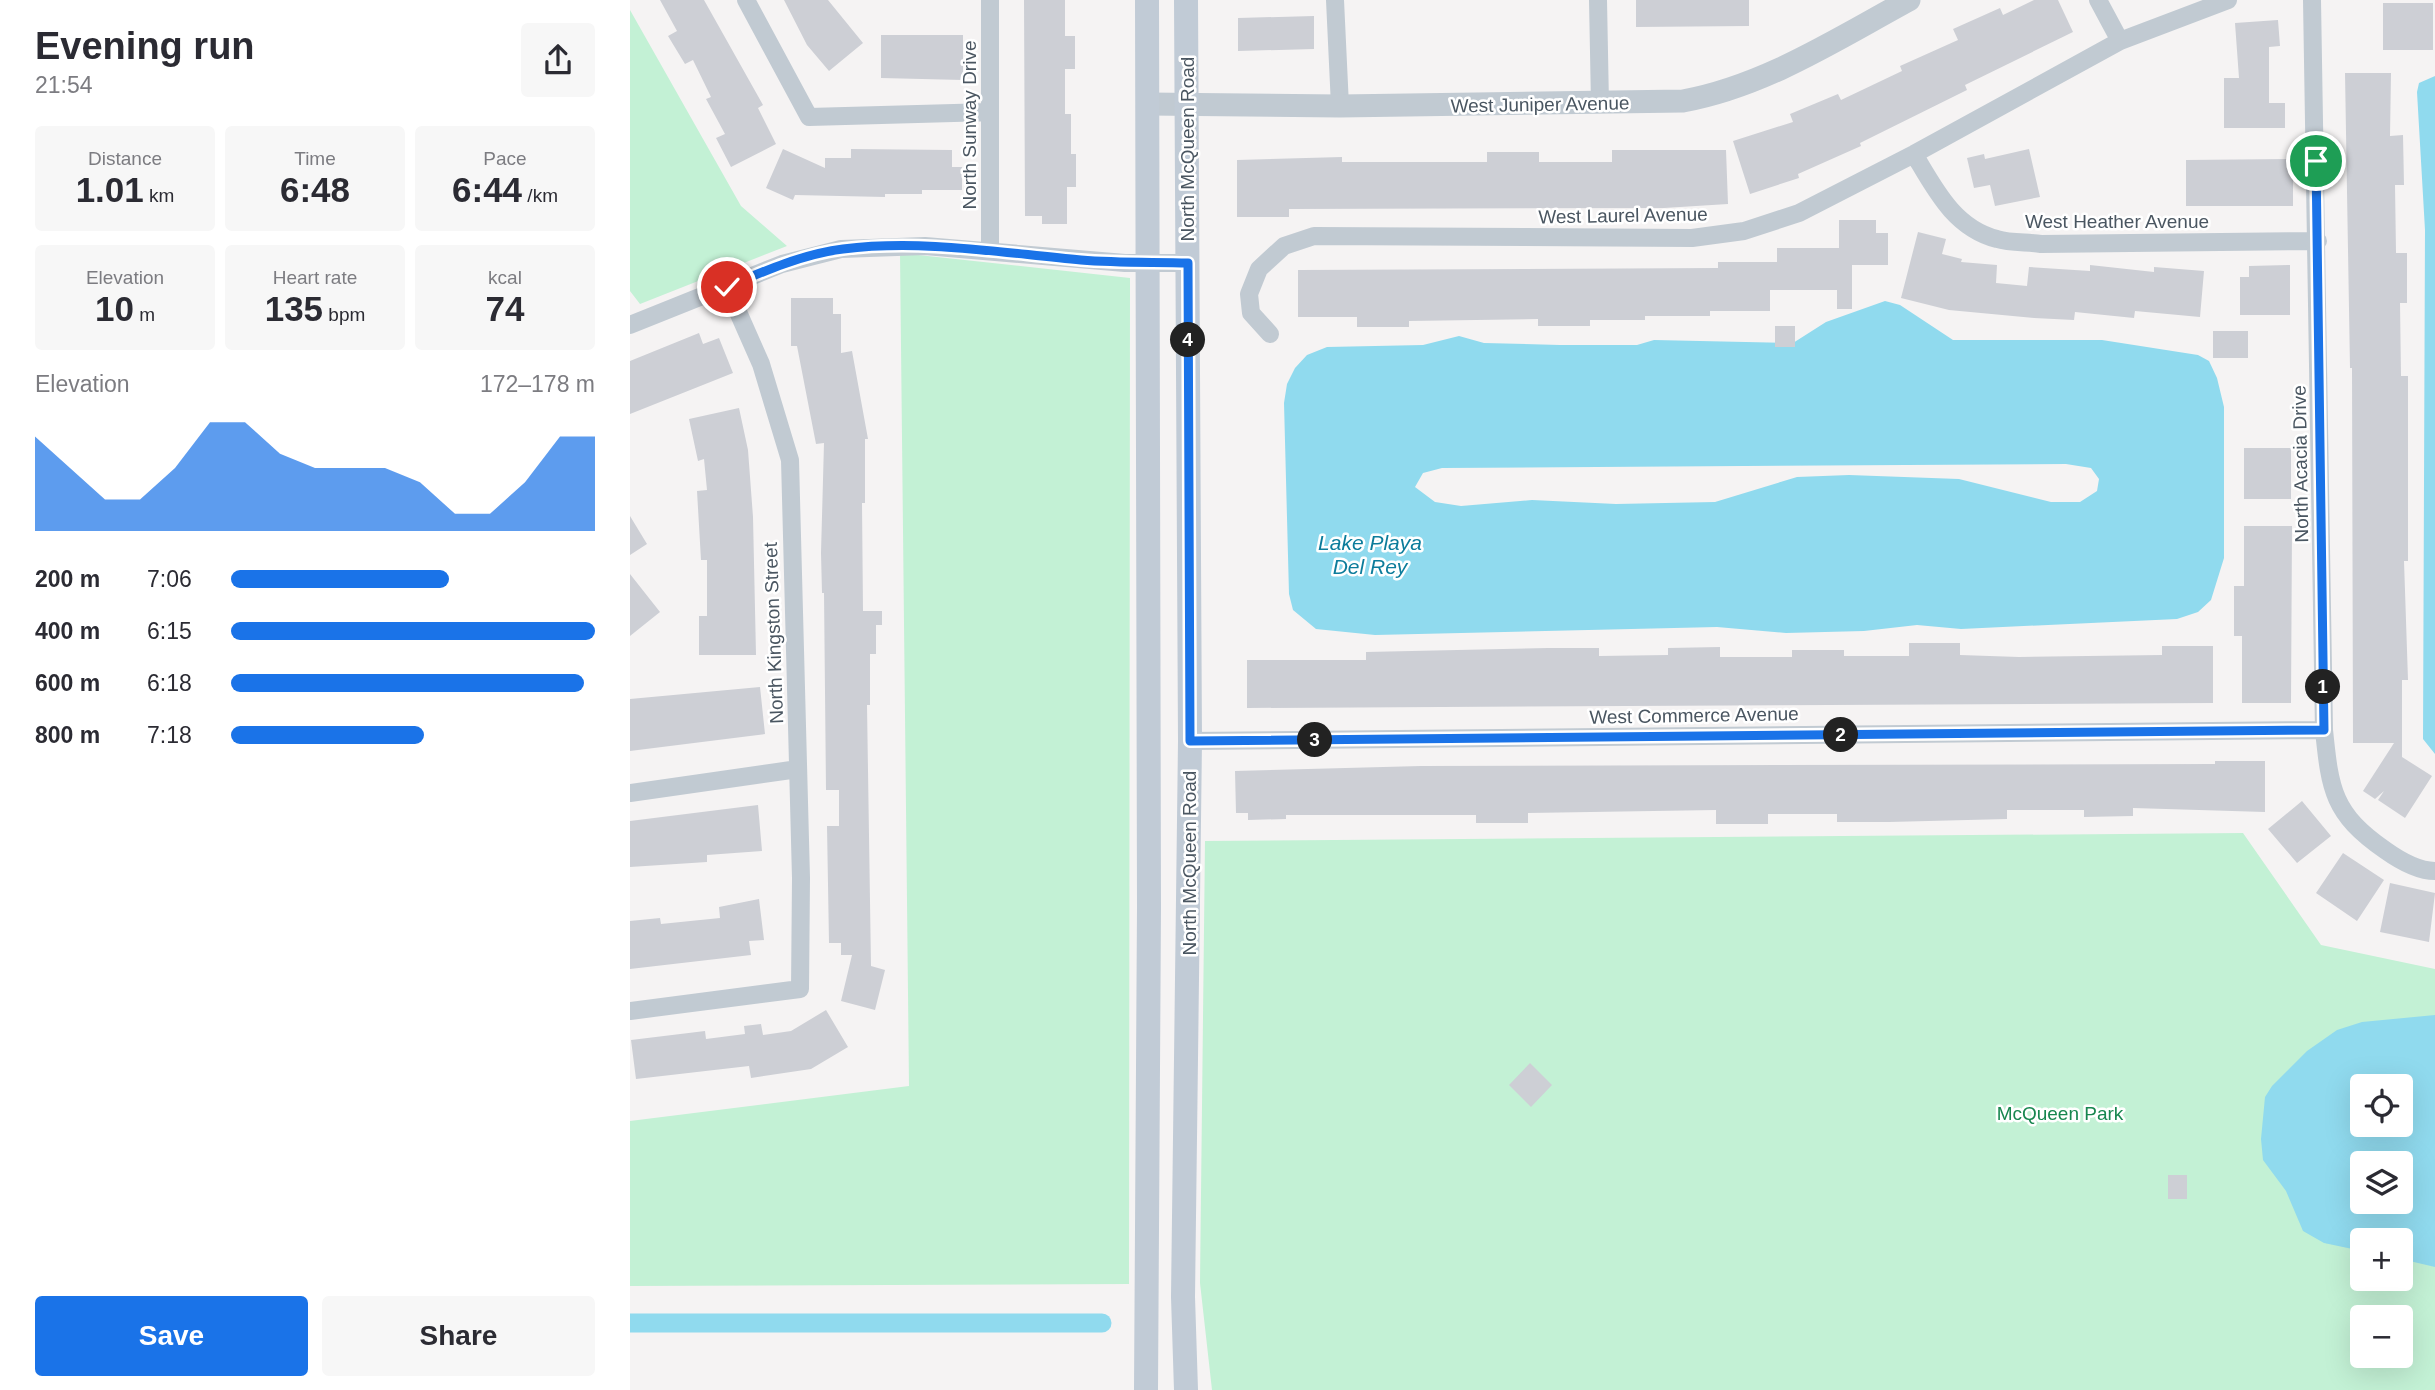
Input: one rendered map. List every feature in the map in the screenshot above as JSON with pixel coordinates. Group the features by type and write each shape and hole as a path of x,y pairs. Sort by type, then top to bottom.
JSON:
{"main road":[{"name":"North McQueen Road","path":"1146,1390 1144,1314 1149,907 1147,0"},
{"name":"North McQueen Road","path":"1186,0 1190,741 1184,1314 1186,1390"},
{"path":"1149,907 1189,907"},
{"path":"1144,1314 1184,1314"}],"street":[{"path":"746,0 809,117 990,112"},
{"name":"North Sunway Drive","path":"990,0 990,251"},
{"path":"1335,0 1340,106"},
{"path":"1598,0 1600,104"},
{"name":"West Juniper Avenue","path":"1148,104 1340,106 1683,101 1719,94 1754,81 1909,0"},
{"path":"2098,0 2120,41"},
{"name":"West Laurel Avenue","path":"1270,334 1251,313 1248,294 1259,269 1284,246 1314,236 1692,238 1744,231 1799,213 1914,154 2120,41 2228,0"},
{"name":"North Acacia Drive","path":"2312,0 2324,730 2329,779 2344,814 2367,837 2396,858 2435,871"},
{"name":"West Heather Avenue","path":"1914,154 1944,204 1968,227 1997,239 2041,244 2318,242"},
{"path":"630,325 782,264 841,249 925,246 1114,262 1188,263"},
{"name":"North Kingston Street","path":"630,1011 800,989 798,769 790,460 761,364 727,287"},
{"name":"West Commerce Avenue","path":"1190,741 2324,730"},
{"path":"630,793 798,769"}],"green space":[{"path":"630,10 741,206 787,246 640,304 630,291"},
{"path":"900,253 1130,278 1129,1284 630,1286 630,1121 909,1086"},
{"name":"McQueen Park","path":"2243,833 2321,945 2435,969 2435,1390 1212,1390 1200,1283 1205,841"}],"water":[{"path":"2435,76 2435,754 2423,739 2425,230 2417,92 2419,83"},
{"name":"Lake Playa Del Rey","path":"1885,301 1900,305 1953,340 2102,340 2198,355 2209,361 2217,378 2224,407 2224,558 2211,600 2198,612 2177,619 1961,629 1917,625 1864,631 1786,633 1717,627 1375,635 1316,629 1293,610 1289,594 1284,403 1287,384 1295,368 1307,355 1327,347 1423,345 1459,336 1484,343 1560,345 1637,345 1654,340 1793,343 1826,322","holes":["2066,464 2091,468 2099,479 2097,491 2080,502 2051,502 1959,479 1849,475 1797,477 1715,502 1616,504 1532,500 1461,506 1435,502 1415,487 1423,473 1442,468"]},
{"path":"2435,1015 2435,1267 2413,1262 2413,1228 2350,1228 2350,1248 2324,1243 2303,1231 2286,1191 2263,1160 2261,1139 2265,1097 2272,1086 2307,1051 2337,1030 2362,1022"}],"building":[{"path":"660,0 704,0 763,105 758,108 776,144 731,167 716,138 725,134 706,99 711,97 693,60 685,64 668,36 677,31"},
{"path":"784,0 828,0 863,43 829,71 807,45"},
{"path":"1024,0 1065,0 1065,36 1075,36 1075,69 1065,69 1065,114 1071,114 1071,154 1076,154 1076,187 1067,187 1067,224 1042,224 1042,216 1025,216"},
{"path":"1636,0 1749,0 1749,26 1636,27"},
{"path":"2034,0 2058,0 2073,32 1965,85 1967,90 1860,143 1861,146 1798,174 1799,178 1750,194 1733,141 1793,122 1790,114 1838,94 1841,100 1902,71 1900,66 1958,40 1953,29 2000,8 2003,15"},
{"path":"2383,3 2433,3 2433,50 2383,50"},
{"path":"1314,16 1314,49 1238,51 1238,18"},
{"path":"2278,20 2280,46 2269,47 2269,103 2285,103 2285,128 2224,128 2224,78 2239,78 2235,23"},
{"path":"881,35 963,35 963,80 881,78"},
{"path":"2345,73 2391,73 2390,136 2403,135 2404,185 2395,185 2396,253 2407,253 2407,303 2400,303 2401,376 2408,376 2408,561 2404,561 2408,680 2402,680 2402,757 2432,776 2405,818 2378,800 2384,791 2375,799 2363,791 2394,743 2353,743 2352,368"},
{"path":"783,149 825,168 825,158 851,158 851,149 952,150 952,167 962,167 962,190 922,190 922,194 885,194 885,197 795,195 793,200 766,188"},
{"path":"2029,149 2040,197 1995,206 1990,185 1974,188 1967,158 1984,154 1985,159"},
{"path":"1612,150 1726,150 1728,204 1664,208 1289,209 1289,217 1237,217 1237,160 1342,157 1342,162 1487,162 1487,152 1539,152 1539,162 1612,162"},
{"path":"2293,159 2293,206 2186,206 2186,160"},
{"path":"1839,220 1876,220 1876,233 1888,233 1888,265 1852,265 1852,309 1837,309 1837,290 1770,290 1770,311 1710,311 1710,316 1645,316 1645,320 1590,320 1590,326 1538,326 1538,319 1409,321 1409,327 1357,327 1357,317 1298,317 1298,270 1718,268 1718,262 1777,262 1777,248 1839,248"},
{"path":"1918,232 1946,239 1942,254 1962,259 1961,262 1997,265 1996,283 2027,286 2029,267 2090,271 2090,265 2154,272 2154,267 2204,271 2200,317 2135,311 2134,318 2075,312 2074,320 2034,318 1949,310 1901,298"},
{"path":"2290,265 2290,315 2240,315 2240,277 2249,277 2249,266"},
{"path":"791,298 833,298 833,314 841,314 841,353 852,351 868,439 865,439 865,503 862,503 863,611 882,611 882,625 876,625 876,654 870,654 870,705 867,705 871,966 885,970 875,1010 841,1001 852,955 841,955 841,943 829,943 827,826 839,826 839,790 826,790 824,593 821,553 824,443 816,444 797,346 791,346"},
{"path":"1775,326 1795,326 1795,347 1775,347"},
{"path":"2213,331 2248,331 2248,358 2213,358"},
{"path":"699,333 703,344 719,338 733,373 630,414 630,361"},
{"path":"739,408 748,450 753,517 756,655 699,655 699,616 707,616 707,560 701,560 697,491 707,490 704,459 698,461 689,419"},
{"path":"2244,448 2291,448 2291,499 2244,499"},
{"path":"630,516 647,544 630,555"},
{"path":"2244,526 2292,526 2291,703 2242,703 2242,636 2234,636 2234,586 2244,586"},
{"path":"630,574 660,612 630,636"},
{"path":"1909,643 1960,643 1960,655 2019,657 2162,655 2162,646 2213,646 2213,703 1247,708 1247,660 1366,660 1366,652 1548,648 1599,648 1599,656 1668,655 1668,648 1720,647 1720,657 1792,657 1792,650 1844,650 1844,656 1909,656"},
{"path":"760,687 765,734 630,751 630,699"},
{"path":"2215,761 2265,761 2265,812 2133,808 2133,816 2084,817 2084,810 2007,810 2007,819 1889,822 1837,822 1837,814 1768,814 1768,824 1716,824 1716,810 1528,813 1528,823 1476,823 1476,815 1286,815 1286,819 1248,820 1248,813 1236,813 1235,771 1421,766 2215,764"},
{"path":"2302,801 2331,836 2297,863 2268,829"},
{"path":"758,805 762,851 707,855 707,862 630,867 630,821"},
{"path":"2343,853 2384,880 2357,921 2316,893"},
{"path":"2390,883 2435,893 2429,942 2380,932"},
{"path":"759,899 764,940 749,941 751,955 630,969 630,921 660,918 661,924 720,918 719,907"},
{"path":"826,1010 848,1047 811,1069 751,1078 749,1066 636,1079 631,1040 705,1031 706,1039 745,1034 744,1026 761,1024 763,1035 791,1031"},
{"path":"1530,1063 1552,1085 1531,1107 1509,1085"},
{"path":"2168,1175 2187,1175 2187,1199 2168,1199"}],"waterway":[{"path":"630,1323 1102,1323"}],"route":[{"path":"727,287 782,264 841,249 886,246 925,246 1125,263 1188,263 1190,741 2324,730 2316,161"}]}
